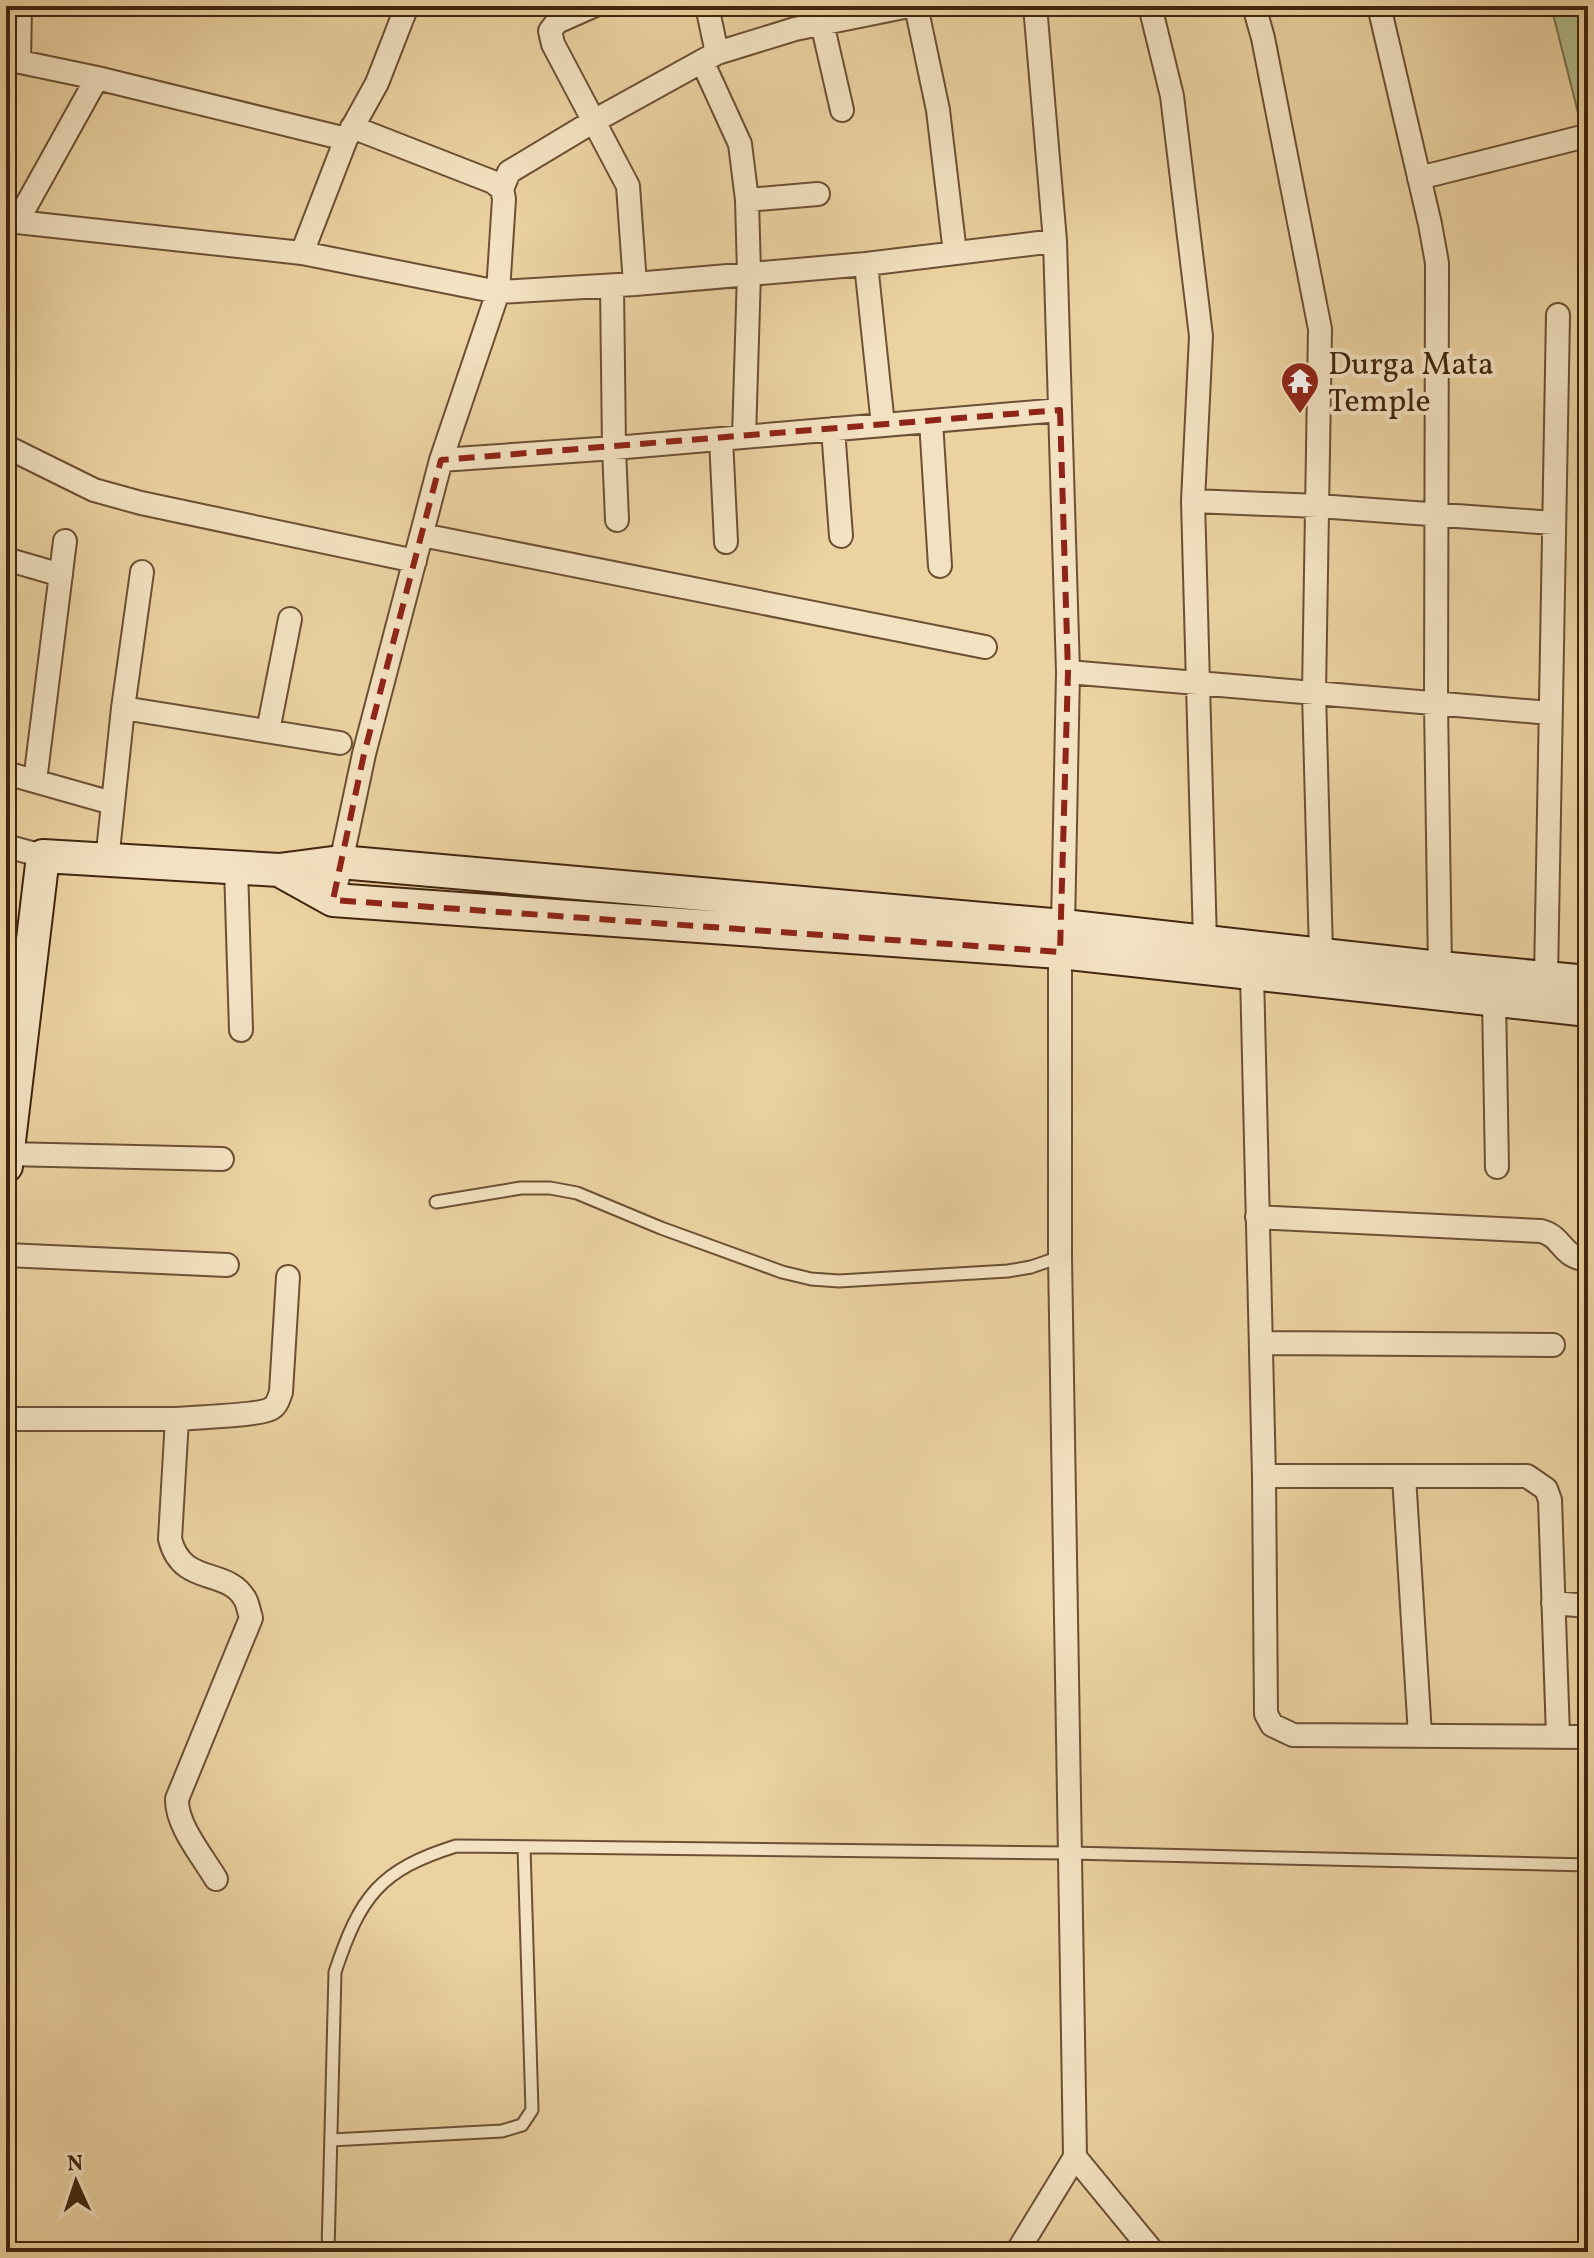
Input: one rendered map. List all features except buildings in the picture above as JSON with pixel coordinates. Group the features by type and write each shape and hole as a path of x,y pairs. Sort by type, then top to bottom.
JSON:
{"main road":[{"path":"7,1160 43,856 279,870 340,862 1061,939 1252,974 1588,1010"},
{"path":"279,870 333,900 1061,939 1205,942 1588,982"}],"street":[{"path":"20,6 12,60 349,133 493,182 502,189"},
{"path":"302,253 349,133 377,83 407,6"},
{"path":"593,6 557,22 550,31 553,44 628,186 635,284"},
{"path":"707,6 709,57 740,144 747,200 749,273 744,437"},
{"path":"333,900 364,754 441,460 498,292 502,189 509,172 709,57 830,17 909,6"},
{"path":"916,6 938,110 955,253"},
{"path":"1017,2252 1075,2157 1060,1257 1061,939 1068,672 1055,241 1035,6"},
{"path":"1150,6 1172,96 1201,336 1193,501 1205,942"},
{"path":"1254,6 1263,38 1320,329 1314,693 1321,953"},
{"path":"1379,6 1437,263 1436,704 1440,968"},
{"path":"830,17 842,110"},
{"path":"97,78 12,220 302,253 498,292 612,286 866,264 1055,241"},
{"path":"1419,178 1582,137"},
{"path":"747,200 818,194"},
{"path":"866,264 883,425"},
{"path":"612,286 617,520"},
{"path":"1546,978 1558,315"},
{"path":"441,460 1060,410"},
{"path":"931,421 940,566"},
{"path":"833,429 841,536"},
{"path":"721,439 726,542"},
{"path":"7,447 94,490 129,500 415,561"},
{"path":"1193,501 1318,506 1553,523"},
{"path":"422,535 985,647"},
{"path":"35,781 65,541"},
{"path":"6,559 61,575"},
{"path":"107,861 123,708 142,572"},
{"path":"268,731 290,619"},
{"path":"1068,672 1550,713"},
{"path":"123,708 340,743"},
{"path":"6,773 112,803"},
{"path":"6,846 43,856"},
{"path":"236,868 241,1030"},
{"path":"1252,974 1264,1476 1266,1714 1272,1725 1293,1735 1588,1737"},
{"path":"1494,1000 1497,1167"},
{"path":"7,1160 222,1159"},
{"path":"1257,1217 1541,1231 1551,1233 1576,1259 1588,1260"},
{"path":"6,1255 227,1265"},
{"path":"6,1419 177,1419 259,1412 272,1408 281,1392 288,1277"},
{"path":"1261,1343 1553,1345"},
{"path":"177,1419 170,1539 174,1553 185,1566 236,1588 246,1601 251,1618 177,1799 180,1821 216,1879"},
{"path":"1264,1476 1527,1476 1546,1489 1550,1500 1558,1736"},
{"path":"1404,1476 1420,1735"},
{"path":"1553,1603 1588,1606"},
{"path":"1075,2157 1153,2252"}],"lane":[{"path":"436,1202 521,1188 550,1188 577,1193 728,1253 811,1279 839,1281 1008,1271 1060,1257"},
{"path":"328,2252 335,1972 346,1939 367,1899 392,1874 424,1856 456,1846 1070,1853 1588,1865"},
{"path":"331,2140 502,2131 522,2125 532,2110 524,1847"}],"highlighted area":[{"path":"1060,410 1068,672 1060,952 333,900 364,754 441,460"}],"green space":[{"path":"1551,6 1588,6 1588,152"}],"place":[{"name":"Durga Mata Temple","path":"1300,415"}]}
